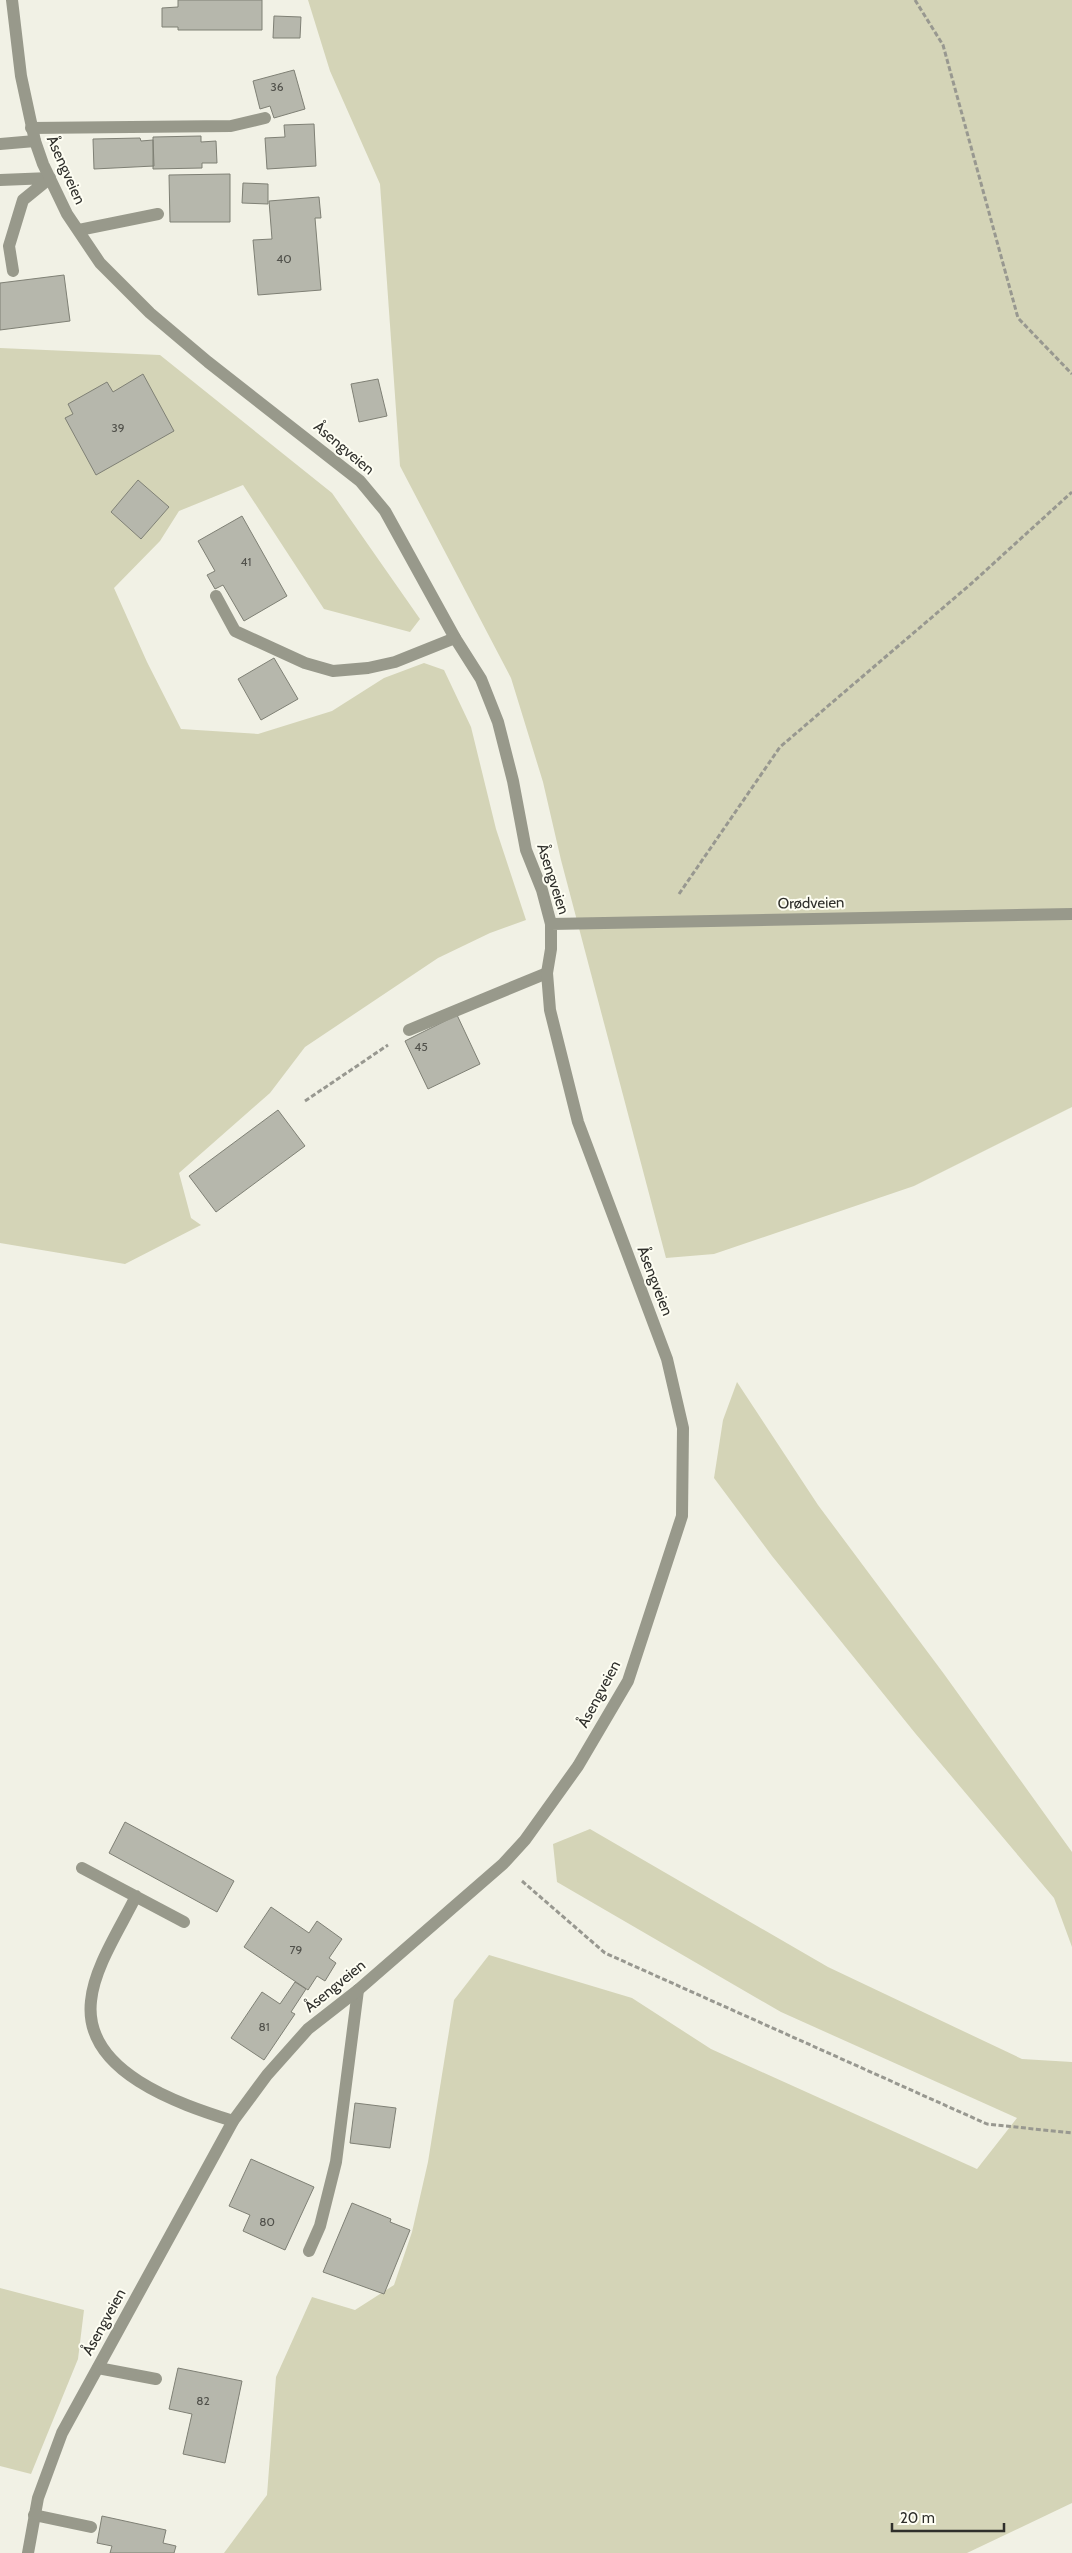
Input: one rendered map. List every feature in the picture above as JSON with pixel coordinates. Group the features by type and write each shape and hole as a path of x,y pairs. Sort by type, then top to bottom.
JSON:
{"street":[{"name":"Åsengveien","path":"12,0 21,76 35,142 67,214 100,262 150,313 208,362 360,480 385,511 455,638 481,679 498,722 513,781 526,850 542,890 551,924 551,949 547,973 550,1010 578,1122 667,1359 684,1428 682,1516 628,1681 578,1766 526,1840 503,1864 358,1990 308,2028 267,2075 233,2121 62,2433 34,2515 28,2553"},
{"path":"31,128 231,126 265,118"},
{"path":"0,144 35,142"},
{"path":"0,180 50,178"},
{"path":"12,271 9,246 22,200 50,178"},
{"path":"79,230 158,214"},
{"path":"216,596 235,631 305,663 333,671 368,668 395,662 455,638"},
{"name":"Orødveien","path":"551,924 1072,914"},
{"path":"409,1030 547,973"},
{"path":"82,1868 184,1922"},
{"path":"136,1896 98,1973 91,1999 90,2021 95,2035 103,2051 126,2072 191,2108 233,2121"},
{"path":"309,2251 320,2226 336,2162 358,1990"},
{"path":"98,2368 156,2379"},
{"path":"34,2515 91,2527"}],"path":[{"path":"916,0 944,45 1018,318 1072,374"},
{"path":"661,922 780,747 972,583 1072,492"},
{"path":"305,1101 409,1030"},
{"path":"503,1864 605,1953 987,2124 1072,2133"}],"green space":[{"path":"308,0 1072,0 1072,1107 914,1186 714,1254 666,1258 561,860 543,782 511,678 400,466 380,184 330,71"},
{"path":"0,348 160,355 332,493 420,619 410,632 324,609 243,485 179,511 160,541 114,588 147,662 181,729 258,734 332,711 384,678 424,663 444,670 471,727 496,829 526,920 490,933 438,958 305,1047 270,1093 179,1173 191,1218 201,1225 125,1264 0,1243"},
{"path":"737,1382 818,1505 944,1674 1072,1852 1072,1947 1054,1898 915,1733 772,1556 714,1478 723,1420"},
{"path":"590,1829 828,1967 1022,2059 1072,2062 1072,2503 967,2553 224,2553 267,2495 276,2377 312,2297 355,2310 394,2285 412,2232 428,2162 454,2000 489,1955 632,1998 711,2049 977,2169 1017,2118 781,2012 557,1882 553,1844"},
{"path":"0,2288 84,2310 78,2359 31,2474 0,2466"}],"building":[{"path":"178,0 262,0 262,30 178,30 178,27 162,27 162,8 178,7"},
{"path":"274,16 301,17 300,38 273,38"},
{"path":"294,70 305,109 274,118 270,106 260,109 253,81"},
{"path":"314,124 316,166 267,169 265,138 285,137 284,125"},
{"path":"201,136 201,142 216,141 217,163 202,163 202,168 153,169 153,137"},
{"path":"140,138 141,141 153,140 154,166 94,169 93,139"},
{"path":"230,174 230,222 170,222 169,175"},
{"path":"243,183 268,184 268,204 242,203"},
{"path":"319,197 321,218 315,218 321,290 258,295 253,240 272,239 269,201"},
{"path":"64,275 70,321 0,330 0,283"},
{"path":"143,374 174,431 96,475 65,418 73,414 68,404 107,382 113,392"},
{"path":"378,379 387,416 359,422 351,384"},
{"path":"138,480 169,507 141,539 111,512"},
{"path":"242,516 287,596 244,621 223,585 215,589 207,575 215,571 198,541"},
{"path":"274,658 298,699 261,720 238,679"},
{"path":"457,1015 480,1064 428,1089 405,1041"},
{"path":"278,1110 305,1146 216,1212 189,1176"},
{"path":"125,1822 234,1881 217,1912 109,1853"},
{"path":"271,1907 309,1933 317,1921 342,1939 329,1958 336,1963 325,1981 317,1976 308,1990 244,1947"},
{"path":"295,1982 306,1989 291,2012 295,2014 264,2060 231,2038 262,1992 280,2004"},
{"path":"355,2103 396,2108 390,2148 350,2143"},
{"path":"251,2159 314,2187 285,2250 243,2231 250,2215 229,2206"},
{"path":"352,2203 391,2219 390,2222 410,2230 384,2294 323,2272"},
{"path":"178,2368 242,2381 225,2463 183,2454 192,2414 169,2409"},
{"path":"102,2516 166,2530 163,2543 176,2546 174,2553 110,2553 112,2546 97,2543"}]}
